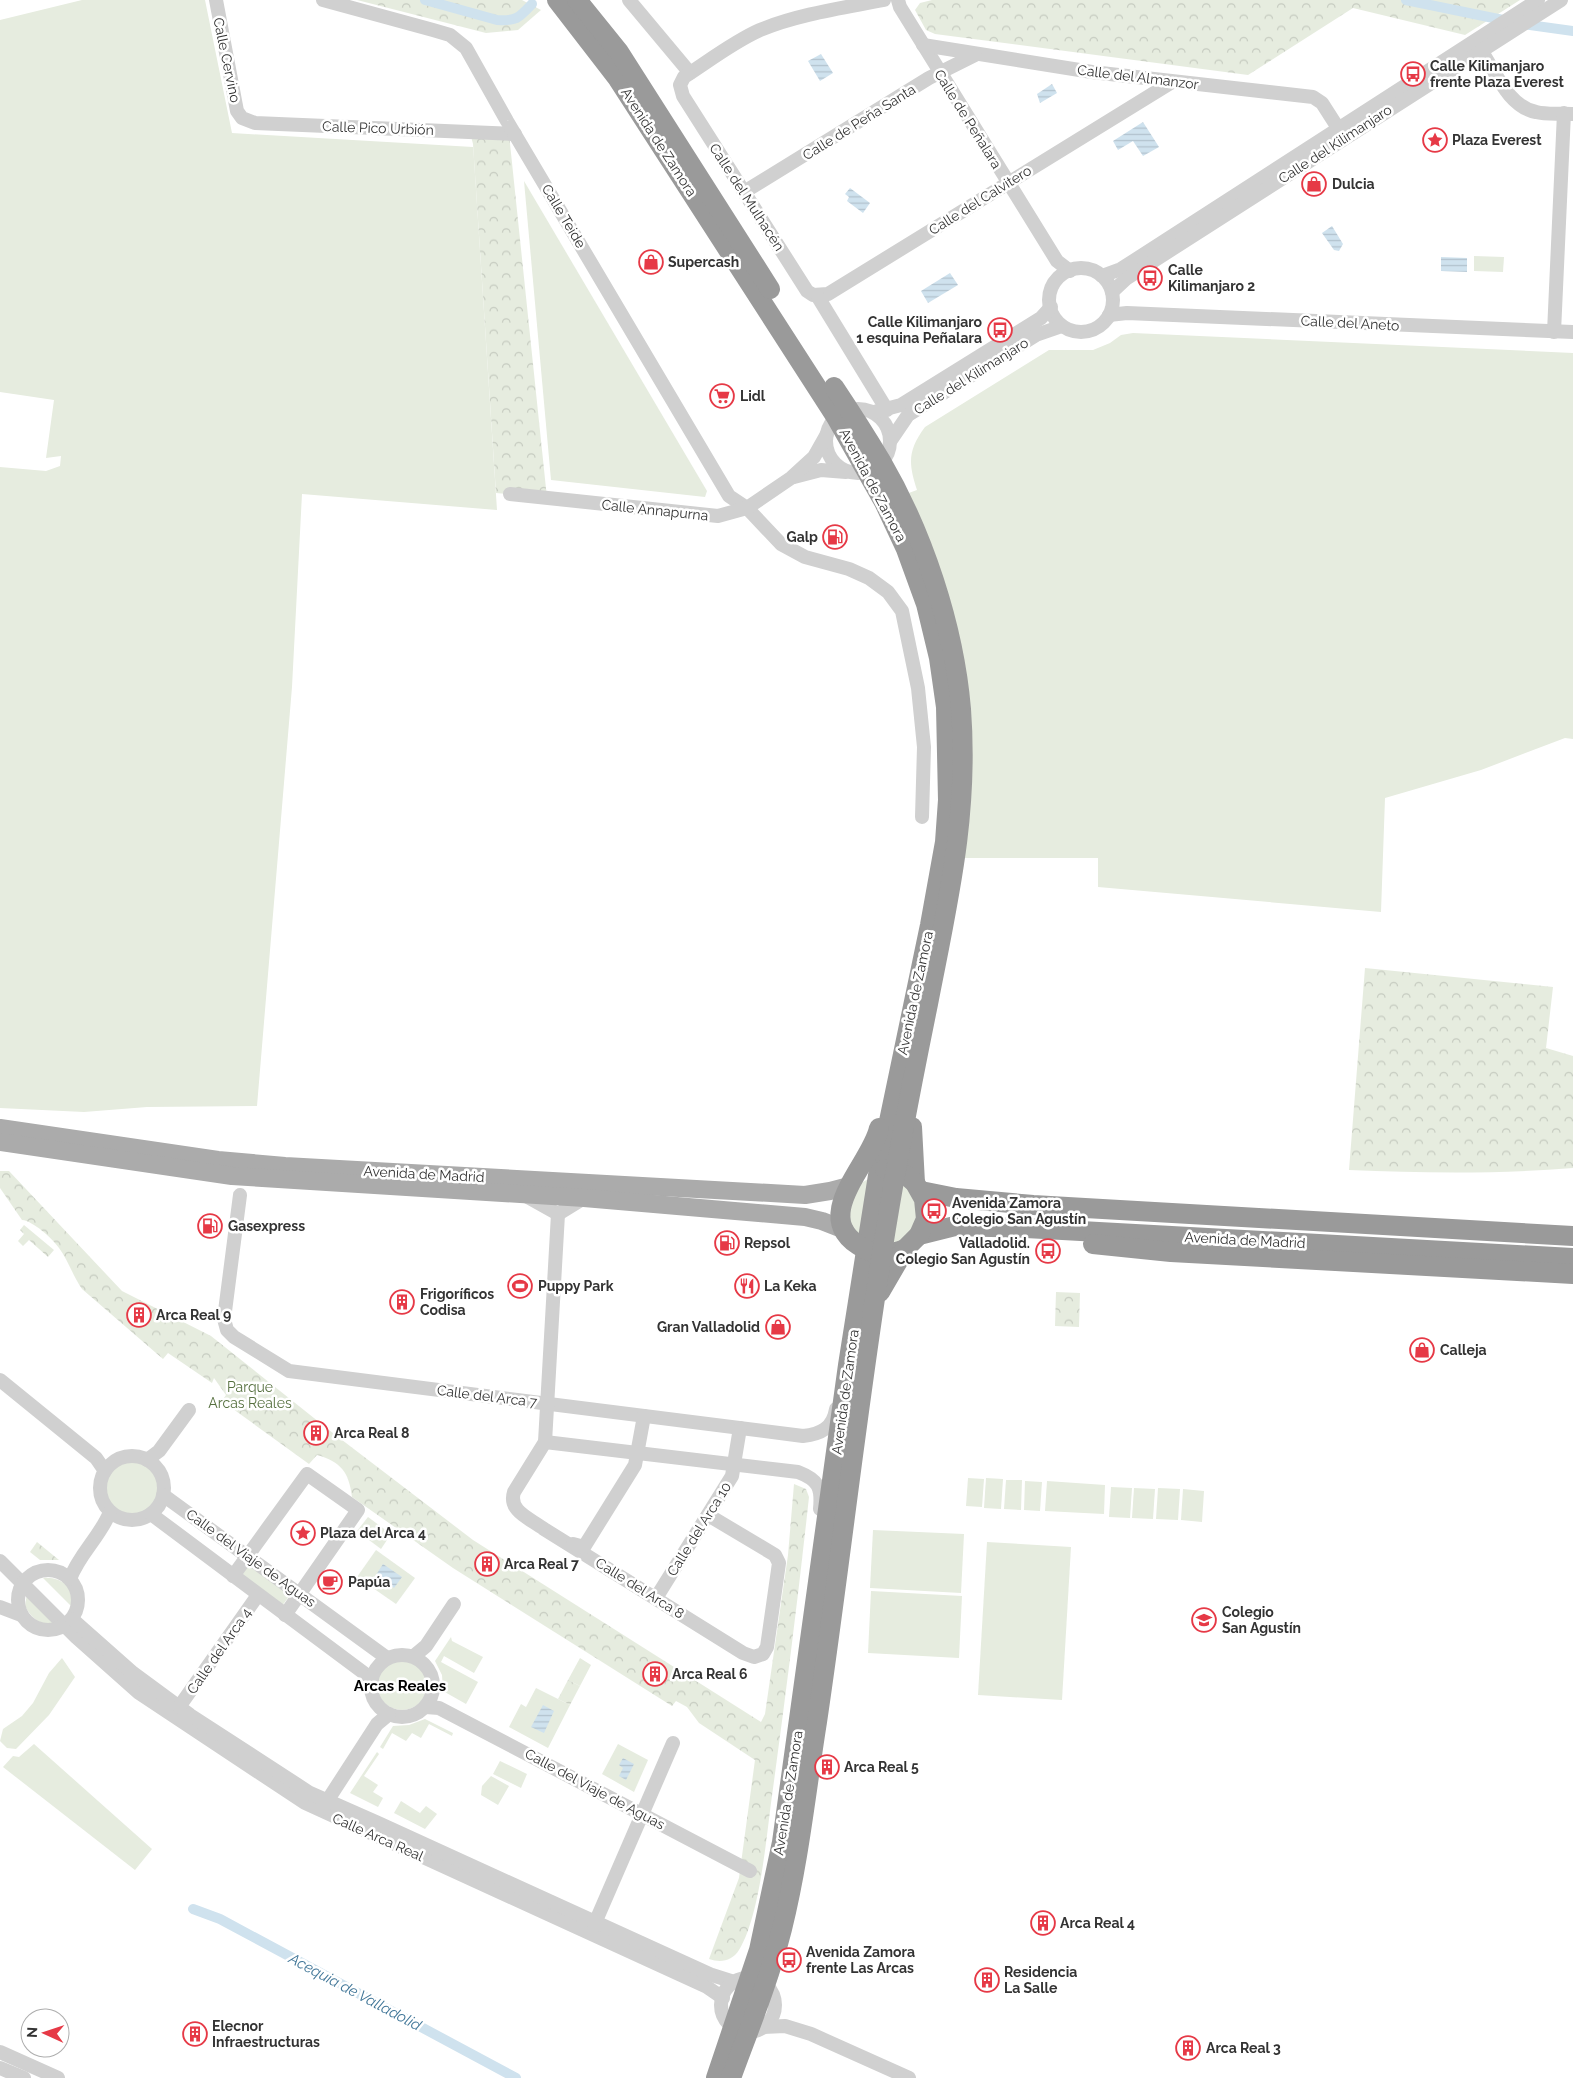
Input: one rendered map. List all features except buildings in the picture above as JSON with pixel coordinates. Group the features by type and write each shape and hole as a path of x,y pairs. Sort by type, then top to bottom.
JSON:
{"highway":[{"name":"Avenida de Zamora","path":"557,0 618,79 823,384 851,417 889,494 918,541 940,600 953,654 960,705 963,751 963,800 959,840 920,1003 874,1253 848,1365 782,1842 767,1918 750,1981 749,2029 731,2078"},
{"name":"Avenida de Zamora","path":"577,0 619,52 823,384"},
{"path":"588,0 619,52"},
{"path":"823,384 851,417"},
{"path":"873,462 889,494"},
{"path":"874,1253 855,1244 844,1230 840,1210 852,1182 878,1133 894,1052 920,1003"},
{"path":"875,1301 926,1219 918,1187 911,1140 913,1117 925,1049 920,1003"},
{"path":"852,1182 888,1170 918,1187"},
{"name":"Avenida de Madrid","path":"918,1187 956,1198 1033,1205 1573,1236"},
{"name":"Avenida de Madrid","path":"874,1253 912,1242 955,1226 1026,1228 1573,1258"},
{"path":"1026,1228 1047,1238 1128,1248 1573,1274"},
{"name":"Avenida de Zamora","path":"750,1981 790,1892 806,1794 875,1301 874,1253"},
{"name":"Avenida de Zamora","path":"716,2078 749,2029"}],"main road":[{"name":"Avenida de Madrid","path":"0,1128 218,1160 285,1166 805,1194 830,1192 852,1182"},
{"name":"Avenida de Madrid","path":"0,1142 232,1176 584,1198 805,1218 822,1221 844,1230"}],"street":[{"name":"Calle Cervino","path":"216,0 237,111 242,118"},
{"name":"Calle Teide","path":"323,0 450,36 466,48 729,496 747,508 781,544 805,557 849,569 869,578 888,592 902,611 918,688 924,747 922,817"},
{"path":"629,0 690,73 743,38 761,30 804,17 884,0"},
{"name":"Calle de Peñalara","path":"898,0 900,7 940,74 1064,275"},
{"name":"Calle del Kilimanjaro","path":"1102,276 1121,269 1491,30 1538,5 1561,0"},
{"name":"Calle del Kilimanjaro","path":"1112,292 1127,278 1357,129 1482,52 1510,33 1538,5"},
{"name":"Calle del Almanzor","path":"923,45 963,51 975,55 1134,78 1313,97 1322,103 1338,128"},
{"path":"1482,52 1512,98 1522,106 1536,112 1569,114 1554,332"},
{"name":"Calle de Peña Santa","path":"744,192 940,74 975,55"},
{"name":"Calle del Mulhacén","path":"690,73 684,77 680,85 683,96 808,292 816,296 851,417"},
{"path":"1134,78 1143,86 1146,98"},
{"name":"Calle del Calvitero","path":"816,296 828,294 1172,82"},
{"name":"Calle Pico Urbión","path":"242,118 255,123 515,134"},
{"path":"1085,269 1102,276 1112,292 1111,311 1100,326 1089,331 1074,331 1062,326 1055,318 1050,307 1051,292 1064,275 1085,269"},
{"name":"Calle del Kilimanjaro","path":"851,417 901,405 1041,318 1050,307"},
{"name":"Calle del Aneto","path":"1111,311 1573,332"},
{"name":"Calle del Kilimanjaro","path":"873,462 908,415 1036,335 1062,326"},
{"path":"851,417 826,441 831,458 835,464 873,462"},
{"name":"Calle Annapurna","path":"510,494 718,516 747,508 791,478 814,457 851,417"},
{"name":"Calle Annapurna","path":"791,478 821,470 873,462"},
{"path":"522,1194 558,1214 584,1198"},
{"name":"Calle del Arca 7","path":"240,1195 224,1319 227,1330 234,1337 289,1371 803,1436 814,1435 828,1428 834,1419 837,1399 848,1365"},
{"name":"Calle del Arca 8","path":"558,1214 549,1404 545,1442 514,1492 511,1500 513,1507 743,1653 754,1657 763,1654 767,1647 779,1563 774,1555 708,1515"},
{"path":"0,1380 108,1467"},
{"path":"151,1463 189,1410"},
{"path":"565,1541 584,1547 635,1465 644,1416"},
{"name":"Calle del Arca 10","path":"656,1598 732,1476 740,1428"},
{"path":"545,1442 798,1472 810,1476 822,1494 811,1581 811,1629"},
{"path":"124,1457 140,1457 151,1463 163,1479 163,1495 156,1509 151,1514 134,1520 111,1518 100,1492 108,1467 124,1457"},
{"path":"233,1576 307,1474 358,1510 285,1615"},
{"name":"Calle del Viaje de Aguas","path":"163,1495 387,1658"},
{"name":"Calle del Viaje de Aguas","path":"151,1514 372,1679"},
{"path":"66,1576 111,1518"},
{"path":"0,1550 26,1579"},
{"path":"0,1561 26,1579"},
{"path":"46,1570 66,1576 78,1597 76,1611 69,1622 51,1631 38,1630 11,1609 26,1579 46,1570"},
{"name":"Calle Arca Real","path":"26,1579 155,1705 324,1807 707,1987 722,1998"},
{"name":"Calle del Arca 4","path":"179,1707 258,1595"},
{"path":"418,1659 454,1604"},
{"name":"Calle Arca Real","path":"69,1622 179,1707 324,1807 378,1823 712,1975 750,1981"},
{"path":"400,1654 418,1659 427,1667 433,1682 432,1704 408,1716 385,1711 372,1695 374,1671 387,1658 400,1654"},
{"name":"Calle del Viaje de Aguas","path":"432,1704 750,1871"},
{"path":"324,1807 385,1711"},
{"path":"595,1923 673,1743"},
{"path":"749,2029 769,2022 775,2008 772,1991 750,1981 722,1998 724,2015 749,2029 785,2026 811,2034 909,2078"},
{"path":"775,2008 783,2016 811,2034"},
{"path":"0,2052 58,2078"},
{"path":"0,2068 24,2078"}],"green space":[{"path":"82,0 205,0 232,133 473,147 473,144 497,510 302,494 292,687 257,1106 147,1107 84,1112 0,1108 0,467 46,471 60,466 61,456 46,458 54,400 0,392 0,20"},
{"path":"357,0 522,0 541,10 518,30 486,33"},
{"path":"932,0 1520,0 1465,35 1353,8 1248,75 935,34 926,30 915,10 920,3"},
{"path":"470,132 509,134 547,498 496,493 473,144"},
{"path":"524,181 707,491 705,497 551,480"},
{"path":"1474,256 1504,257 1503,272 1474,271"},
{"path":"1133,333 1573,353 1573,739 1565,738 1481,770 1385,798 1381,912 1098,887 1098,858 962,858 906,494 917,490 911,464 915,443 925,427 1049,350 1093,350 1110,343 1121,335"},
{"path":"1365,968 1553,987 1546,1048 1573,1056 1573,1168 1461,1172 1349,1170"},
{"name":"Parque Arcas Reales","path":"0,1171 9,1171 122,1291 211,1336 329,1430 473,1540 761,1722 765,1714 788,1555 794,1484 806,1489 809,1497 805,1535 764,1858 752,1919 739,1950 733,1957 718,1961 709,1959 739,1878 755,1760 699,1723 687,1707 676,1701 672,1706 453,1568 352,1497 349,1481 338,1465 317,1455 309,1464 222,1401 226,1395 214,1378 212,1383 168,1353 163,1359 82,1289 56,1244 37,1227 22,1220 0,1188"},
{"path":"874,1177 863,1240 850,1224 852,1195 859,1185"},
{"path":"899,1180 909,1189 914,1198 917,1214 915,1222 906,1235 892,1244"},
{"path":"24,1225 54,1250 48,1257 29,1240 23,1246 18,1241 24,1234 20,1230"},
{"path":"1056,1292 1080,1293 1079,1327 1055,1326"},
{"path":"132,1462 146,1466 154,1474 158,1488 154,1502 146,1510 132,1514 118,1510 110,1502 106,1488 110,1474 118,1466"},
{"path":"968,1478 984,1479 982,1507 966,1506"},
{"path":"986,1478 1003,1479 1001,1509 984,1508"},
{"path":"1006,1480 1022,1480 1021,1510 1004,1509"},
{"path":"1025,1481 1042,1482 1040,1511 1024,1510"},
{"path":"1047,1481 1105,1485 1104,1514 1045,1511"},
{"path":"1111,1487 1132,1488 1130,1518 1109,1517"},
{"path":"1134,1488 1155,1489 1153,1519 1132,1518"},
{"path":"1158,1488 1180,1489 1178,1520 1156,1519"},
{"path":"1183,1489 1204,1491 1202,1522 1181,1520"},
{"path":"368,1517 391,1534 381,1549 357,1531"},
{"path":"873,1530 964,1534 961,1593 870,1588"},
{"path":"37,1542 59,1560 40,1560 30,1552"},
{"path":"987,1542 1071,1547 1062,1700 978,1695"},
{"path":"376,1550 415,1578 396,1604 357,1577"},
{"path":"247,1563 290,1595 282,1606 239,1574"},
{"path":"43,1578 55,1579 66,1584 72,1594 71,1606"},
{"path":"871,1591 962,1596 959,1658 868,1653"},
{"path":"27,1593 56,1622 51,1624 42,1623 30,1614 25,1606"},
{"path":"451,1637 452,1641 483,1657 474,1673 444,1656 441,1662 478,1682 466,1704 443,1691 442,1675 435,1661"},
{"path":"62,1658 75,1677 49,1715 16,1749 7,1748 0,1741 3,1729 22,1716 33,1703 49,1673"},
{"path":"580,1658 591,1665 580,1686 568,1680"},
{"path":"397,1660 407,1660 420,1667 427,1680 427,1690 420,1703 407,1710 397,1710 388,1706 381,1699 377,1690 377,1680 381,1671 388,1664"},
{"path":"568,1680 580,1686 570,1705 558,1699"},
{"path":"536,1688 570,1705 548,1748 509,1727 521,1704 526,1707"},
{"path":"425,1719 453,1733 452,1736 429,1724 421,1738 412,1733 406,1741 392,1733 383,1749 380,1747 393,1726 409,1725"},
{"path":"34,1744 152,1849 135,1870 3,1767 13,1756 19,1757"},
{"path":"618,1744 648,1760 634,1792 602,1774"},
{"path":"377,1752 379,1754 364,1776 378,1785 373,1792 383,1798 378,1807 350,1793"},
{"path":"500,1761 527,1774 521,1788 493,1774"},
{"path":"491,1776 509,1786 498,1805 481,1795 482,1786"},
{"path":"401,1801 420,1813 426,1806 437,1814 425,1829 394,1813"}],"water":[{"path":"821,54 833,73 820,81 808,61"},
{"path":"1052,84 1057,93 1040,103 1037,94"},
{"path":"1143,122 1159,147 1143,156 1133,141 1118,150 1113,141"},
{"path":"850,188 870,203 863,213 847,201 849,197 845,194"},
{"path":"1332,226 1343,244 1339,251 1334,250 1322,233"},
{"path":"1441,257 1467,258 1467,272 1441,271"},
{"path":"950,273 958,285 928,303 921,291"},
{"path":"383,1564 402,1577 394,1588 376,1575"},
{"path":"543,1705 554,1711 544,1733 531,1727"},
{"path":"623,1758 634,1764 626,1780 619,1776 623,1768 619,1765"}],"waterway":[{"name":"Acequia de Valladolid","path":"425,0 497,20 517,18 532,4"},
{"path":"1406,0 1508,21"},
{"path":"1522,24 1573,31"},
{"name":"Acequia de Valladolid","path":"193,1909 220,1919 516,2078"}],"place":[{"name":"Calle Kilimanjaro frente Plaza Everest","path":"1413,74"},
{"name":"Plaza Everest","path":"1435,140"},
{"name":"Dulcia","path":"1314,184"},
{"name":"Supercash","path":"651,262"},
{"name":"Calle Kilimanjaro 2","path":"1150,278"},
{"name":"Calle Kilimanjaro 1 esquina Peñalara","path":"1000,330"},
{"name":"Lidl","path":"722,396"},
{"name":"Galp","path":"835,537"},
{"name":"Avenida Zamora Colegio San Agustín","path":"934,1211"},
{"name":"Gasexpress","path":"210,1226"},
{"name":"Repsol","path":"727,1243"},
{"name":"Valladolid. Colegio San Agustín","path":"1048,1251"},
{"name":"Puppy Park","path":"520,1286"},
{"name":"La Keka","path":"747,1286"},
{"name":"Frigoríficos Codisa","path":"402,1302"},
{"name":"Arca Real 9","path":"139,1315"},
{"name":"Gran Valladolid","path":"778,1327"},
{"name":"Calleja","path":"1422,1350"},
{"name":"Arca Real 8","path":"316,1433"},
{"name":"Plaza del Arca 4","path":"303,1533"},
{"name":"Arca Real 7","path":"487,1564"},
{"name":"Papúa","path":"330,1582"},
{"name":"Colegio San Agustín","path":"1204,1620"},
{"name":"Arca Real 6","path":"655,1674"},
{"name":"Arca Real 5","path":"827,1767"},
{"name":"Arca Real 4","path":"1043,1923"},
{"name":"Avenida Zamora frente Las Arcas","path":"789,1960"},
{"name":"Residencia La Salle","path":"987,1980"},
{"name":"Elecnor Infraestructuras","path":"195,2034"},
{"name":"Arca Real 3","path":"1188,2048"}],"district":[{"name":"Arcas Reales","path":"400,1686"}]}
